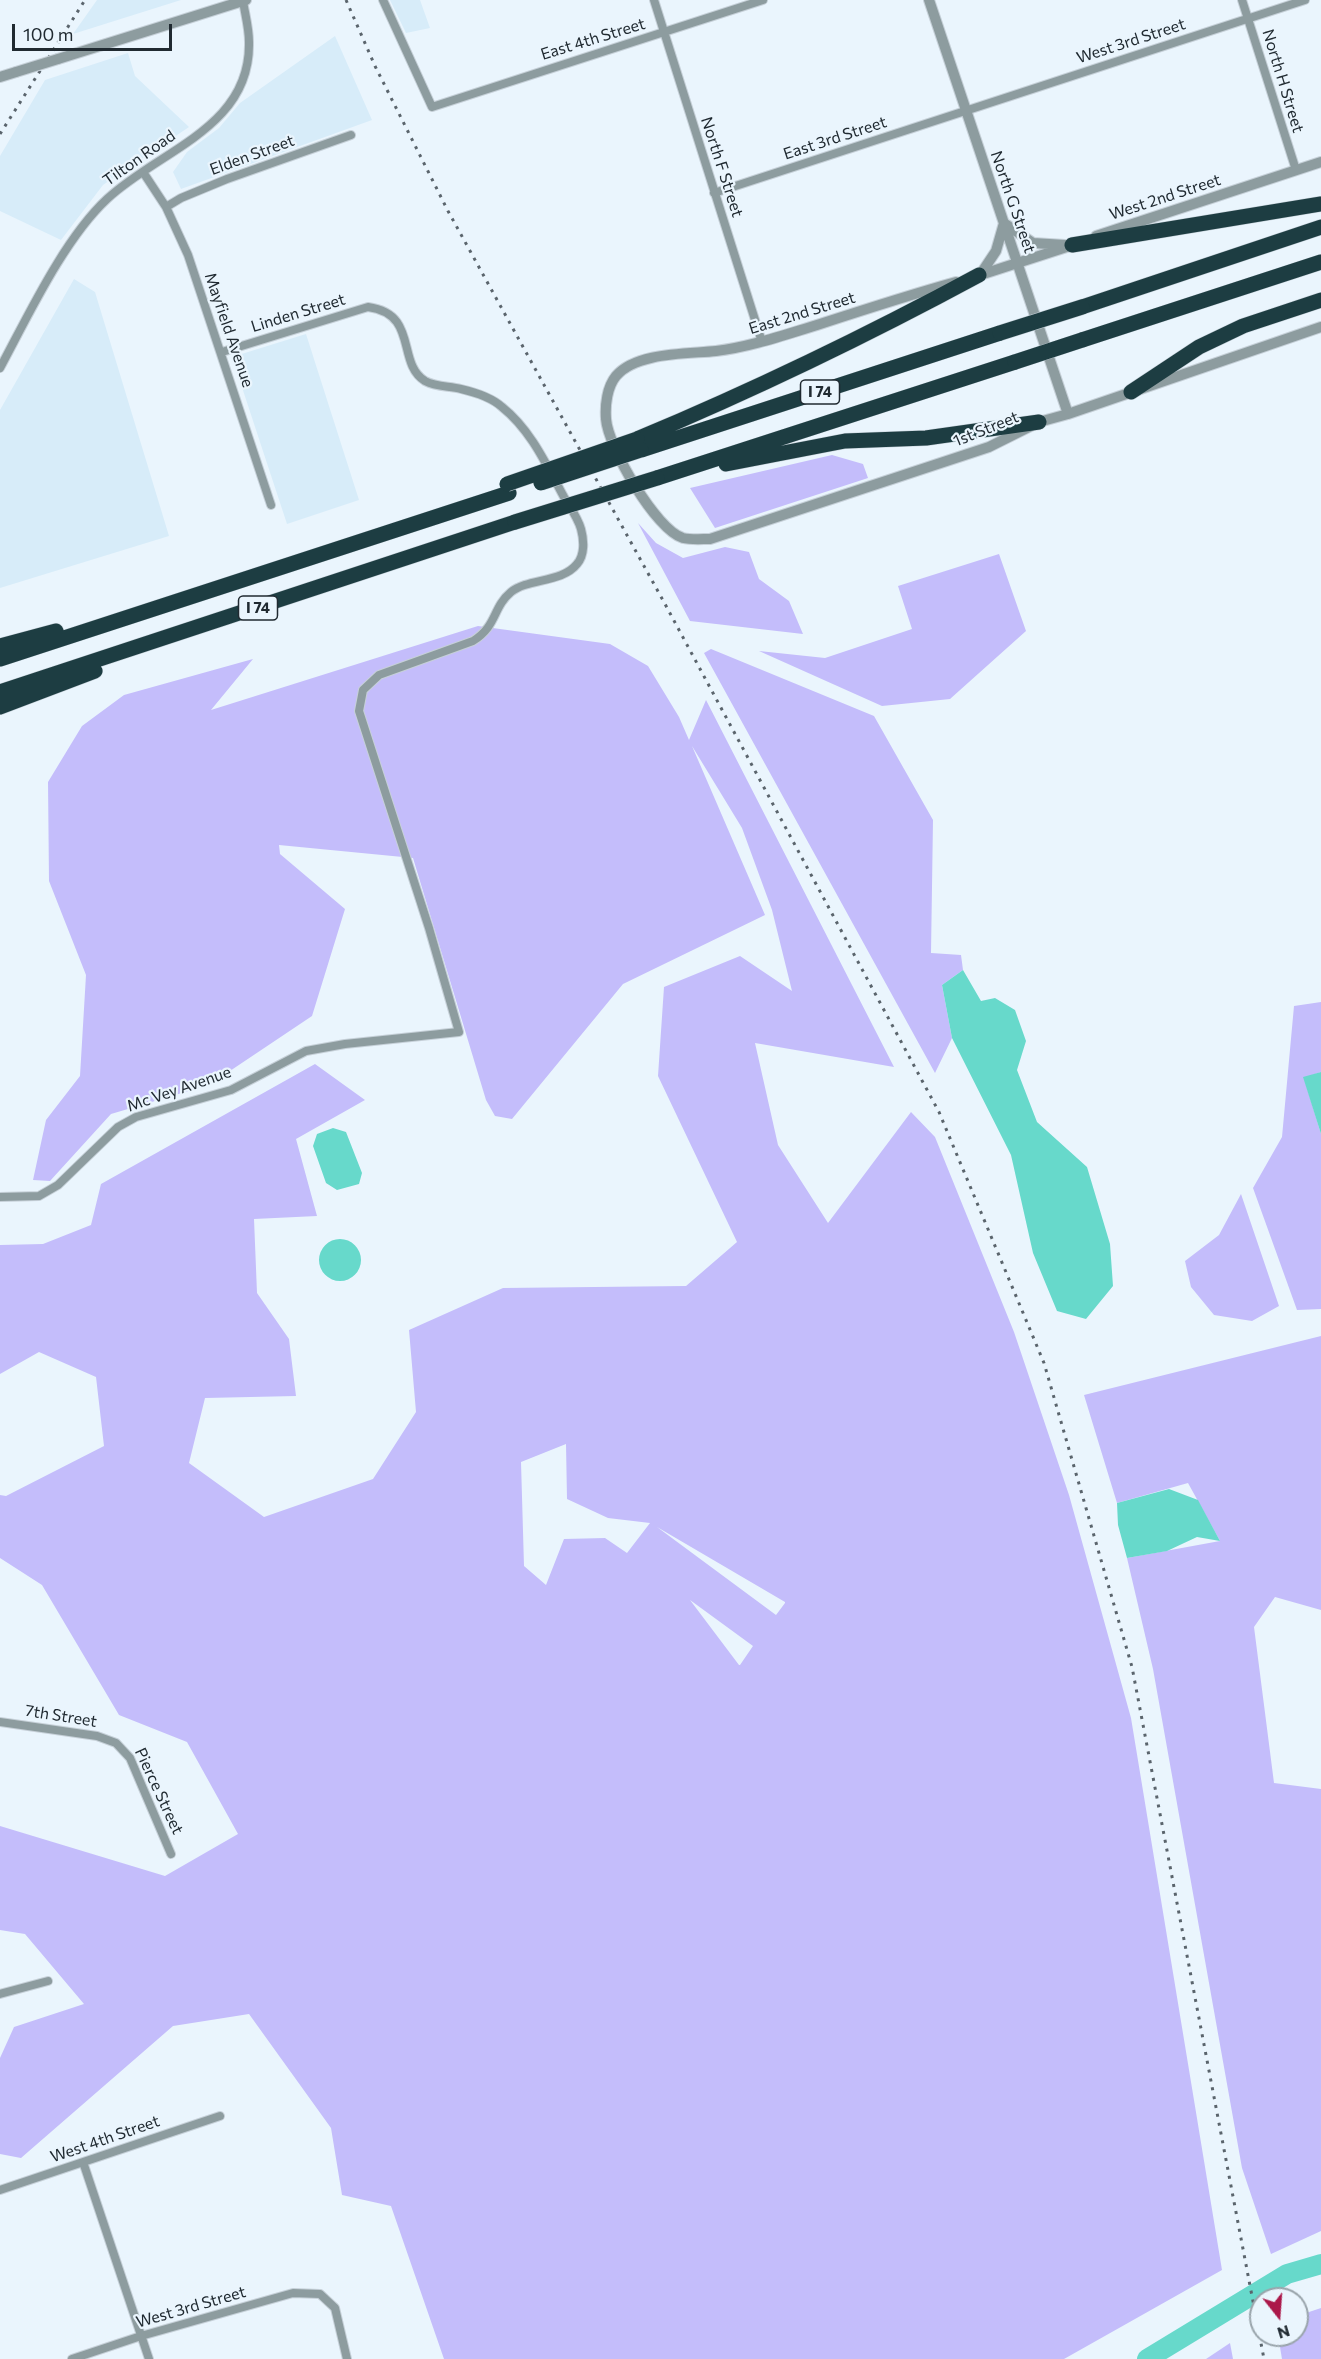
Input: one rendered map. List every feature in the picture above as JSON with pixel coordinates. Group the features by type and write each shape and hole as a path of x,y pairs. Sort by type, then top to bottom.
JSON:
{"highway":[{"path":"1072,246 1321,204"},
{"name":"I 74","path":"0,659 364,539 639,444 1082,307 1321,227"},
{"name":"I 74","path":"0,692 515,522 678,472 1321,262"},
{"path":"639,444 921,306 979,275"},
{"path":"1131,392 1199,347 1243,326 1321,300"},
{"path":"678,472 845,441 926,438 1039,422"},
{"path":"0,707 300,594"},
{"path":"0,646 147,611"}],"street":[{"name":"East 4th Street","path":"383,0 432,107 763,0"},
{"name":"North F Street","path":"654,0 762,342"},
{"name":"North G Street","path":"929,0 1068,414"},
{"name":"North H Street","path":"1242,0 1296,170"},
{"name":"West 3rd Street","path":"966,111 1305,0"},
{"path":"0,77 245,1"},
{"name":"Tilton Road","path":"0,368 74,239 106,199 207,129 225,112 238,91 246,69 249,42 245,1"},
{"name":"East 3rd Street","path":"714,193 966,111"},
{"name":"Elden Street","path":"166,207 181,198 227,179 351,135"},
{"name":"West 2nd Street","path":"1018,263 1072,246 1123,226 1321,162"},
{"name":"Mayfield Avenue","path":"143,172 166,207 188,255 271,504"},
{"path":"979,275 996,251 1004,223 1033,243 1072,246"},
{"name":"East 2nd Street","path":"662,525 640,494 621,460 606,421 606,398 616,375 634,363 663,355 718,351 762,342 1018,263"},
{"name":"Linden Street","path":"222,352 368,307 383,309 393,316 399,326 417,372 424,380 462,389 502,406 526,433 542,456 581,527 584,541 583,554 577,565 562,575 513,590 504,599 484,635 379,675 363,690 359,711 429,928 459,1032"},
{"name":"1st Street","path":"662,525 683,538 710,539 989,447 1039,422 1321,327"},
{"name":"Mc Vey Avenue","path":"0,1197 39,1196 58,1185 118,1127 136,1117 204,1100 231,1090 306,1051 345,1044 459,1032"},
{"name":"7th Street","path":"0,1722 97,1736 116,1743"},
{"name":"Pierce Street","path":"116,1743 130,1758 171,1854"},
{"path":"0,1994 48,1981"},
{"name":"West 4th Street","path":"0,2190 220,2116"},
{"path":"83,2162 149,2359"},
{"name":"West 3rd Street","path":"72,2359 141,2336 293,2293 320,2294 335,2308 347,2359"}],"shaded area":[{"path":"97,0 181,0 73,34"},
{"path":"390,0 420,0 430,28 406,33"},
{"path":"335,36 372,120 181,189 173,172 187,152 219,128 240,103"},
{"path":"128,53 135,76 189,127 103,185 61,240 0,211 0,156 45,80"},
{"path":"74,279 95,292 169,536 0,588 0,410"},
{"path":"306,334 359,500 287,524 232,357"},
{"path":"832,455 863,464 868,478 715,528 690,488"},
{"path":"638,523 656,543 683,558 725,547 749,552 759,579 789,601 803,634 690,621"},
{"path":"999,554 1026,631 950,699 882,706 759,651 825,658 912,629 898,586"},
{"path":"478,626 610,644 648,666 679,717 689,740 706,700 894,1067 755,1043 778,1145 828,1223 911,1112 935,1137 1014,1332 1069,1495 1131,1718 1222,2270 1064,2359 444,2359 391,2206 342,2195 331,2128 249,2014 173,2026 21,2158 0,2154 0,2058 14,2027 84,2004 25,1934 0,1930 0,1826 165,1876 238,1834 187,1742 119,1715 42,1585 0,1558 0,1495 6,1496 104,1446 96,1377 39,1352 0,1374 0,1245 43,1244 91,1225 101,1184 315,1064 365,1100 296,1139 317,1216 254,1219 257,1293 289,1339 296,1396 205,1398 189,1463 264,1517 373,1479 416,1412 409,1330 503,1288 686,1286 737,1242 658,1076 664,987 740,956 792,991 772,910 742,828 692,746 765,915 623,984 512,1119 495,1116 486,1100 413,858 279,845 280,854 345,909 312,1016 209,1085 111,1114 50,1181 33,1180 46,1120 80,1076 86,975 49,881 48,782 82,726 124,695 253,659 211,710","holes":["566,1444 567,1499 608,1518 650,1523 627,1553 605,1538 564,1539 546,1585 524,1566 521,1462","657,1527 785,1602 776,1615","690,1600 753,1646 739,1665"]},
{"path":"711,649 874,716 933,820 931,953 961,955 963,970 942,985 952,1038 935,1073 704,653"},
{"path":"963,970 981,1001 995,998 1015,1010 1026,1041 1017,1070 1037,1122 1087,1167 1110,1244 1113,1286 1086,1319 1057,1311 1033,1253 1011,1155 952,1038 942,985"},
{"path":"1321,1002 1321,1072 1304,1078 1321,1134 1321,1309 1297,1310 1253,1188 1282,1137 1294,1006"},
{"path":"1321,1072 1321,1134 1303,1077"},
{"path":"333,1128 346,1132 362,1173 359,1184 337,1190 326,1183 313,1146 317,1134"},
{"path":"1241,1194 1279,1306 1252,1321 1214,1315 1191,1287 1185,1261 1219,1235"},
{"path":"340,1239 348,1240 355,1245 360,1252 360,1268 355,1275 348,1280 340,1281 332,1280 325,1275 320,1268 319,1260 320,1252 325,1245 332,1240"},
{"path":"1321,1336 1321,1610 1275,1597 1254,1627 1274,1783 1321,1789 1321,2231 1271,2254 1242,2168 1153,1669 1127,1558 1220,1541 1188,1483 1117,1503 1084,1395"},
{"path":"1169,1489 1198,1500 1220,1541 1197,1537 1167,1551 1127,1558 1118,1525 1117,1503"},
{"path":"1321,2308 1321,2359 1282,2359 1280,2347 1309,2347 1309,2312"},
{"path":"1230,2343 1233,2359 1206,2359"}],"waterway":[{"path":"1147,2359 1287,2274 1321,2264"}],"railway":[{"path":"0,134 85,0"},
{"path":"346,0 375,66 448,211 665,604 939,1112 1044,1363 1132,1667 1264,2359"}]}
